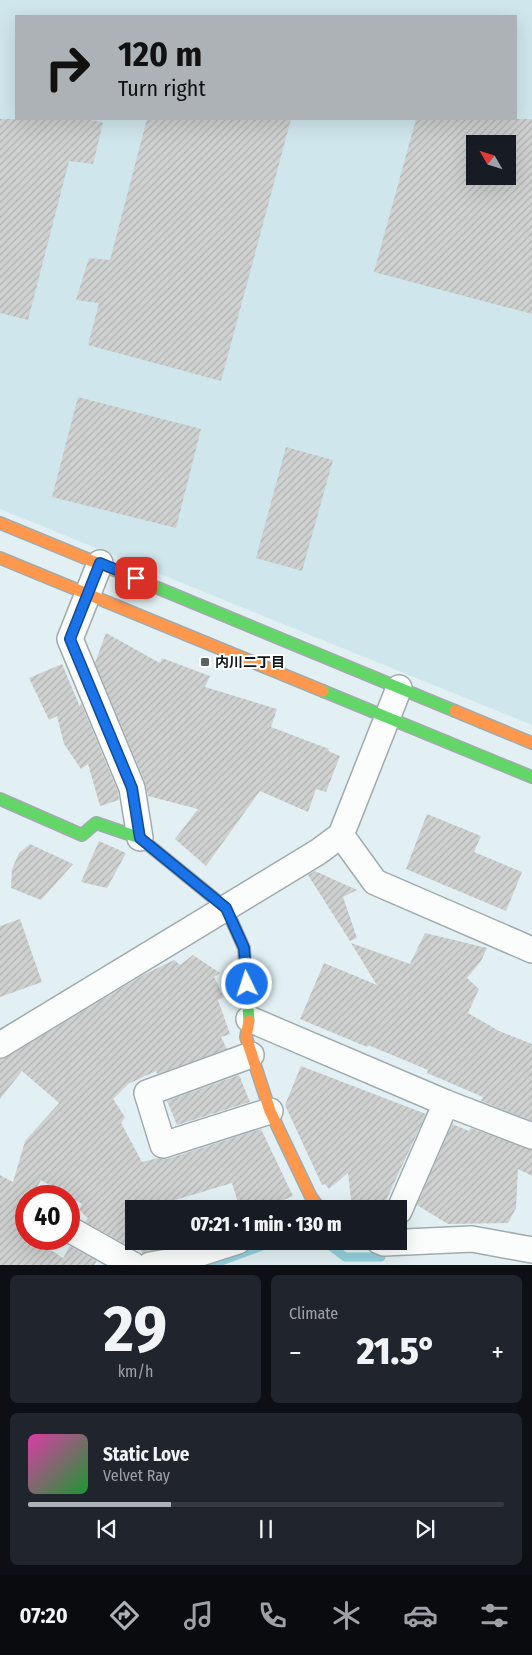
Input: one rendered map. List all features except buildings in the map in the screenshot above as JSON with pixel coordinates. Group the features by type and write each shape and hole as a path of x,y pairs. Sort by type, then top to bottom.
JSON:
{"street":[{"path":"0,523 532,743"},
{"path":"0,558 532,778"},
{"path":"100,563 70,639 132,788 140,838"},
{"path":"0,1045 318,852 341,836 399,688"},
{"path":"0,799 82,834 96,823 140,838 226,908 244,948 250,1019 246,1037 251,1056 270,1111 313,1200"},
{"path":"341,836 375,882 532,950"},
{"path":"250,1019 446,1103 532,1136"},
{"path":"251,1056 148,1093 163,1145 270,1111"},
{"path":"403,1200 446,1103"},
{"path":"80,1235 133,1265"},
{"path":"407,1241 472,1239 532,1250"},
{"path":"150,1265 179,1260 210,1250"}],"shaded area":[{"path":"0,0 532,0 532,725 0,509"}],"waterway":[{"path":"210,1265 251,1250"},
{"path":"336,1250 345,1257 381,1257"}],"traffic: fast":[{"path":"153,586 455,711"},
{"path":"323,691 532,777"},
{"path":"0,799 82,835 96,823 140,838 226,908 244,948 249,1021"}],"traffic: slow":[{"path":"0,523 153,586"},
{"path":"0,558 323,691"},
{"path":"455,711 532,743"},
{"path":"249,1021 246,1037 270,1111 313,1200"}],"place":[{"name":"内川二丁目","path":"205,662"}],"route":[{"path":"136,578 100,563 70,639 132,788 140,838 226,908 244,948 247,984"}]}
